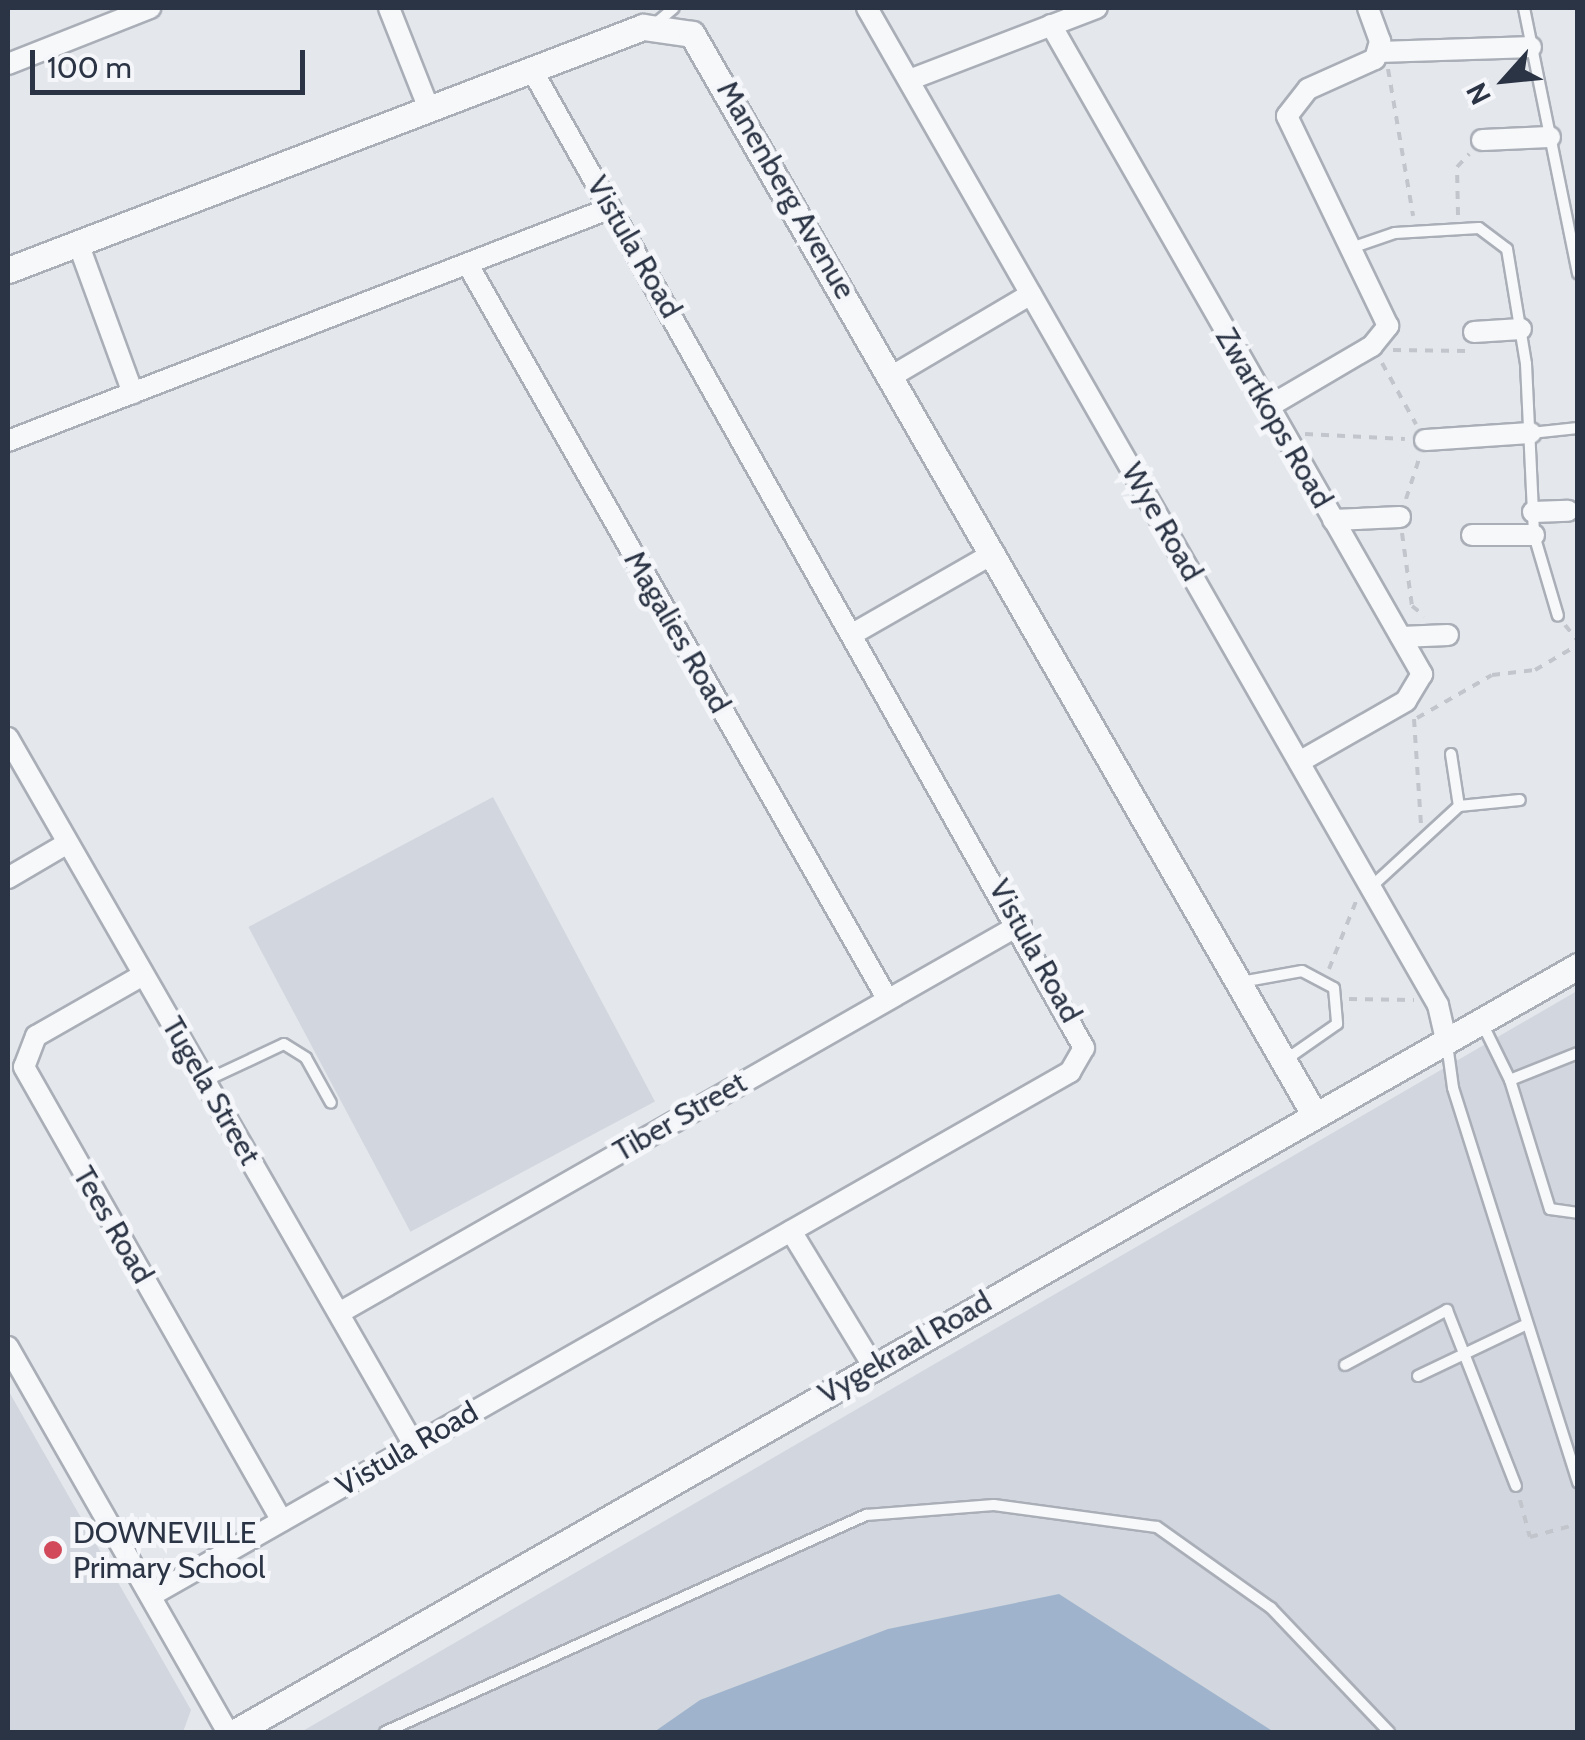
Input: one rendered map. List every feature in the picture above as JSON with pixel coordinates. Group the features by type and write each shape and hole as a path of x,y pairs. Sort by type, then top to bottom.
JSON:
{"street":[{"path":"8,64 150,8"},
{"path":"389,8 429,109"},
{"name":"Wye Road","path":"867,8 1438,1004 1446,1040"},
{"path":"909,80 1097,8"},
{"path":"1368,8 1381,52"},
{"name":"Manenberg Avenue","path":"8,270 665,16 701,43 1314,1114"},
{"name":"Zwartkops Road","path":"1051,25 1401,636 1422,679 1410,710"},
{"path":"1268,408 1372,346 1388,315 1287,116 1308,89 1381,52 1531,47"},
{"name":"Vistula Road","path":"152,1595 792,1231 1081,1059 1082,1038 1021,924 532,70"},
{"path":"1482,140 1550,136"},
{"path":"8,441 611,208"},
{"path":"78,244 133,393"},
{"name":"Magalies Road","path":"468,265 887,998"},
{"path":"892,376 1031,294"},
{"path":"1474,332 1521,329"},
{"path":"1425,440 1531,434"},
{"path":"1533,512 1568,510"},
{"path":"1334,520 1400,517"},
{"path":"1472,535 1534,535"},
{"path":"856,632 994,553"},
{"path":"1401,636 1448,635"},
{"path":"1299,762 1410,710"},
{"name":"Tugela Street","path":"8,738 414,1445"},
{"path":"8,878 68,844"},
{"name":"Tiber Street","path":"340,1313 1021,924"},
{"name":"Vygekraal Road","path":"232,1732 1578,966"},
{"name":"Tees Road","path":"143,975 36,1036 24,1067 282,1521"},
{"path":"792,1231 873,1366"},
{"path":"8,1347 232,1732"}],"lane":[{"path":"1524,8 1578,274"},
{"path":"1354,247 1417,230 1459,229 1490,232 1507,249 1521,329 1531,434 1534,535 1558,616"},
{"path":"1531,434 1578,428"},
{"path":"1451,754 1459,806"},
{"path":"1371,887 1459,806 1520,800"},
{"path":"1240,983 1274,973 1325,978 1338,998 1330,1034 1284,1061"},
{"path":"1481,1021 1510,1080 1550,1208 1578,1213"},
{"path":"1446,1040 1452,1088 1578,1483"},
{"path":"205,1081 284,1044 306,1058 331,1103"},
{"path":"1510,1080 1578,1053"},
{"path":"1344,1365 1442,1306 1466,1350 1516,1486"},
{"path":"1418,1376 1527,1324"},
{"path":"384,1732 866,1514 994,1505 1157,1527 1271,1608 1389,1732"}],"path":[{"path":"1381,52 1396,90 1403,188 1417,230"},
{"path":"1459,229 1456,168 1482,140"},
{"path":"1372,346 1466,357 1474,332"},
{"path":"1372,346 1425,440 1400,517 1412,606 1448,635"},
{"path":"1282,432 1425,440"},
{"path":"1432,832 1420,824 1410,710 1443,712 1492,675 1536,670 1578,643 1558,616"},
{"path":"1325,978 1356,900 1371,887"},
{"path":"1338,998 1438,1004"},
{"path":"1516,1486 1530,1536 1578,1524"}],"shaded area":[{"path":"493,797 655,1102 410,1232 248,927"},
{"path":"1577,991 1577,1732 301,1732"},
{"name":"DOWNEVILLE Primary School","path":"8,1390 191,1710 183,1732 8,1732"}],"water":[{"path":"1059,1594 1274,1732 654,1732 700,1700 888,1629"}],"place":[{"name":"DOWNEVILLE Primary School","path":"53,1550"}]}
